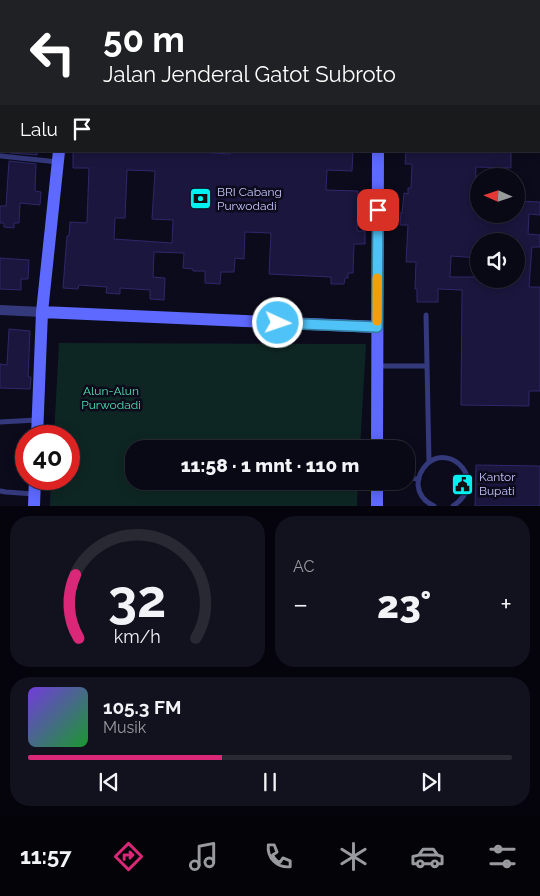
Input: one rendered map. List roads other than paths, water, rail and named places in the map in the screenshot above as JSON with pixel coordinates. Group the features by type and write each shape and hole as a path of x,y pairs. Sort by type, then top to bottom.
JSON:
{"main road":[{"path":"377,440 378,152"},
{"path":"37,425 42,312 59,156"},
{"path":"42,312 377,327"},
{"path":"377,490 377,506"}],"street":[{"path":"0,310 42,312"}],"lane":[{"path":"1,156 59,156"},
{"path":"426,315 429,462"},
{"path":"377,366 426,366"},
{"path":"0,422 37,420"},
{"path":"434,506 423,498 419,491 419,474 429,462 444,458 457,462 463,468 468,481 464,496 460,502 453,506"},
{"path":"415,479 419,479"},
{"path":"0,491 34,500"}],"place":[{"name":"BRI Cabang Purwodadi","path":"201,199"},
{"name":"Kantor Bupati","path":"463,484"}],"park label":[{"name":"Alun-Alun Purwodadi","path":"111,398"}]}
